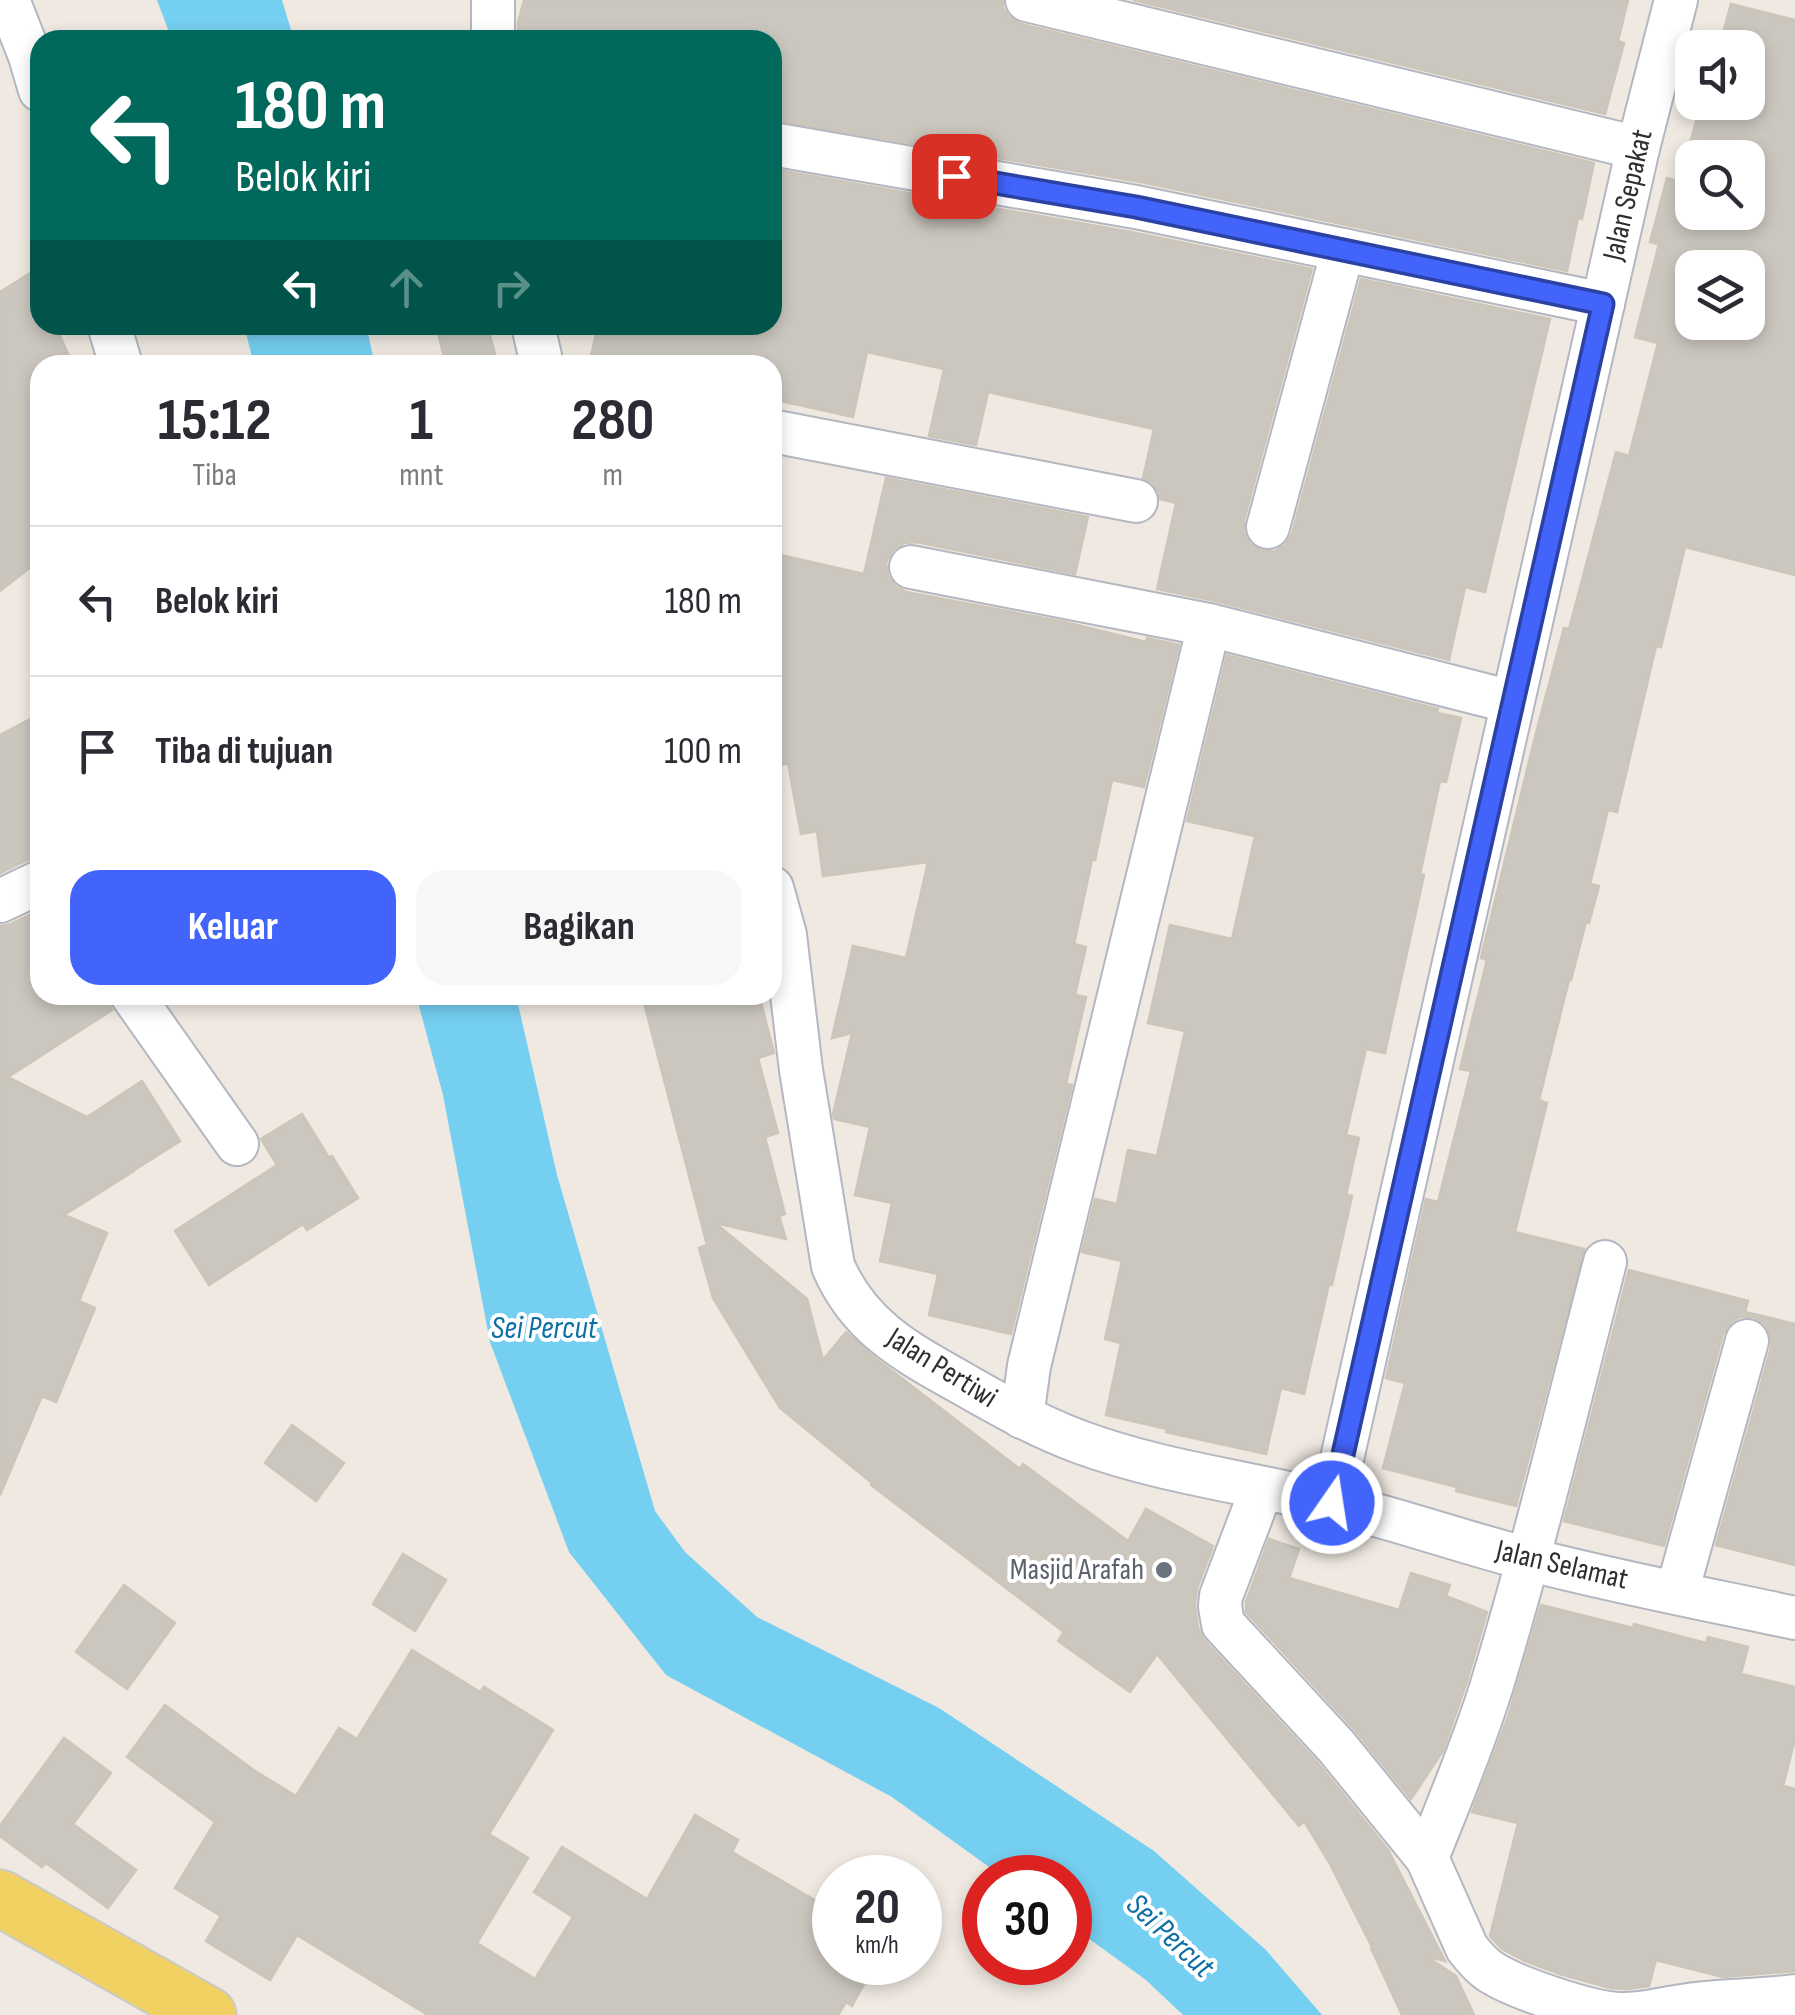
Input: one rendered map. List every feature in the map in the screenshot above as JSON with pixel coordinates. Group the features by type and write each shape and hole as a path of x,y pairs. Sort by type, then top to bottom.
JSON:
{"main road":[{"path":"0,1898 208,2015"}],"street":[{"path":"8,0 30,56"},
{"path":"493,0 493,30"},
{"path":"1027,0 1638,148"},
{"name":"Jalan Sepakat","path":"1332,1503 1638,148 1676,0"},
{"path":"782,146 1136,207 1603,304"},
{"path":"1268,527 1343,250"},
{"path":"782,433 1136,500"},
{"path":"912,566 1209,625 1512,702"},
{"path":"1022,1417 1029,1366 1209,625"},
{"path":"0,901 30,887"},
{"name":"Jalan Pertiwi","path":"782,924 833,1266 858,1311 886,1338 918,1359 1022,1417 1078,1442 1332,1503"},
{"path":"139,1005 237,1144"},
{"path":"1427,1858 1490,1691 1605,1262"},
{"path":"1677,1592 1748,1341"},
{"path":"1262,1488 1221,1596 1223,1624 1336,1746 1427,1858 1476,1960 1515,1984 1598,2012 1644,2014 1687,2005 1795,1996"},
{"name":"Jalan Selamat","path":"1332,1503 1528,1559 1795,1618"}],"water":[{"path":"157,0 282,0 291,30 168,30"},
{"path":"246,335 368,335 373,355 252,355"},
{"name":"Sei Percut","path":"419,1005 518,1005 557,1175 655,1511 685,1552 757,1617 939,1708 1154,1851 1266,1950 1322,2015 1183,2015 1146,1980 1092,1941 1092,1855 972,1855 892,1797 666,1675 569,1552 490,1342 443,1095"}],"building":[{"path":"524,0 1003,0 1009,17 1021,24 1594,163 1567,271 1141,182 782,122 782,30 518,30"},
{"path":"1133,0 1628,0 1618,41 1624,43 1605,114"},
{"path":"1731,4 1795,20 1795,575 1685,547 1661,647 1656,646 1617,812 1608,810 1590,884 1599,886 1569,980 1539,1100 1547,1103 1515,1232 1584,1249 1516,1506 1383,1468 1405,1383 1386,1378 1426,1199 1438,1202 1471,1071 1460,1069 1487,960 1481,958 1536,733 1564,628 1569,629 1616,452 1629,456 1658,343 1635,337 1659,244 1650,242 1667,178 1675,180 1675,230 1765,230 1765,140 1691,140 1696,120 1765,120 1765,30 1724,30"},
{"path":"782,171 1131,232 1312,269 1244,520 1250,544 1262,551 1275,551 1292,534 1361,279 1550,319 1485,592 1465,587 1449,660 1157,589 1176,503 1160,499 1153,483 1143,478 1154,429 988,392 976,445 929,436 944,369 867,352 853,417 782,401 782,355 591,355 596,335 782,335"},
{"path":"30,273 30,335 60,335 68,355 30,355 30,568 0,591 0,292"},
{"path":"438,335 490,335 495,355 444,355"},
{"path":"886,478 1088,517 1075,574 916,542 904,543 892,551 886,563 888,576 906,592 1065,622 1146,642 1147,638 1179,645 1144,787 1112,780 1092,860 1074,944 1086,947 1075,995 1086,997 1066,1084 1072,1085 1011,1334 929,1315 938,1274 880,1261 892,1203 855,1195 870,1127 834,1119 833,1114 852,1033 832,1038 853,946 906,958 928,862 823,876 817,831 801,834 788,763 782,765 782,555 864,574"},
{"path":"1227,655 1461,718 1446,782 1440,781 1385,1053 1366,1049 1346,1135 1359,1138 1346,1195 1352,1196 1304,1394 1281,1388 1266,1454 1106,1415 1121,1343 1105,1339 1122,1261 1082,1252 1095,1199 1117,1204 1128,1150 1157,1156 1185,1031 1148,1023 1170,925 1232,939 1255,836 1187,821"},
{"path":"30,719 30,859 0,873 0,735"},
{"path":"30,915 30,1005 110,1005 112,1010 8,1077 87,1117 142,1081 180,1141 64,1215 107,1233 79,1301 95,1308 56,1402 42,1396 0,1495 0,926"},
{"path":"645,1005 762,1005 774,1053 758,1058 778,1133 765,1137 785,1214 779,1216 786,1239 715,1223 807,1299 823,1360 846,1332 1020,1469 1023,1464 1128,1541 1146,1509 1213,1546 1195,1604 1204,1640 1317,1762 1388,1850 1445,1961 1426,1956 1456,1976 1474,2015 1402,2015 1372,1947 1304,1821 1299,1826 1157,1654 1130,1692 1058,1641 1064,1632 871,1485 780,1408 713,1298 699,1248 707,1245"},
{"path":"302,1114 358,1198 307,1230 303,1224 209,1285 175,1231 277,1165 261,1139"},
{"path":"1629,1270 1748,1301 1745,1312 1795,1324 1795,1565 1716,1545 1771,1348 1765,1324 1753,1317 1740,1317 1723,1334 1664,1546 1564,1521"},
{"path":"292,1425 344,1463 316,1501 265,1463"},
{"path":"1269,1539 1299,1549 1289,1578 1399,1610 1411,1573 1450,1585 1446,1596 1487,1612 1443,1751 1411,1799 1354,1729 1246,1612 1246,1602"},
{"path":"403,1554 446,1580 415,1631 373,1604"},
{"path":"124,1585 175,1623 127,1689 76,1652"},
{"path":"1541,1605 1706,1643 1708,1637 1748,1647 1741,1674 1795,1687 1795,1739 1783,1786 1795,1789 1795,1971 1723,1977 1656,1960 1649,1986 1610,1988 1525,1961 1502,1949 1490,1936 1518,1823 1472,1812 1508,1717"},
{"path":"412,1650 480,1692 484,1687 553,1730 489,1834 528,1858 477,1943 535,1979 573,1917 534,1892 562,1847 647,1899 695,1815 738,1840 732,1852 812,1899 812,1985 863,1985 852,2006 846,2002 838,2015 428,2015 297,1935 270,1980 206,1941 221,1916 175,1888 215,1822 127,1757 165,1705 296,1796 339,1728 357,1739"},
{"path":"64,1738 111,1773 73,1824 136,1870 108,1908 46,1863 42,1867 0,1836 0,1826"}],"place":[{"name":"Masjid Arafah","path":"1164,1570"}],"route":[{"path":"954,176 1136,207 1603,304 1332,1503"}]}
